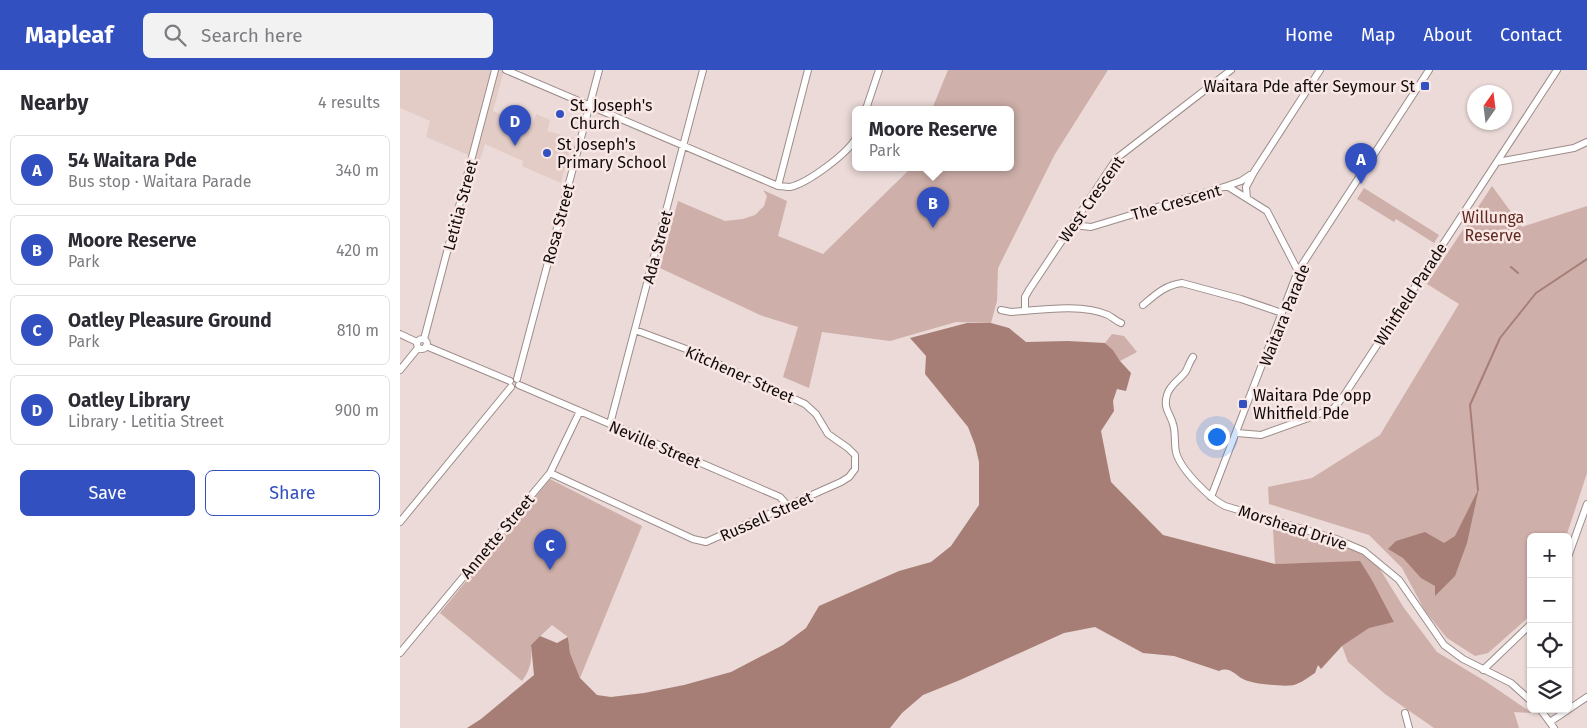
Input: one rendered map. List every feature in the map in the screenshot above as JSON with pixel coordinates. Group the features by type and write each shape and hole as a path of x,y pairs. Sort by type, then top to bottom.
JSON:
{"street":[{"name":"Letitia Street","path":"425,343 495,70"},
{"path":"506,70 778,186 791,186 813,176 841,156 852,144"},
{"name":"Rosa Street","path":"518,382 599,70"},
{"name":"Ada Street","path":"610,424 703,70"},
{"path":"778,186 808,70"},
{"path":"867,106 879,70"},
{"name":"West Crescent","path":"1025,311 1025,298 1029,290 1117,158 1231,70"},
{"path":"1247,198 1246,187 1254,172 1320,70"},
{"name":"Waitara Parade","path":"1212,498 1298,271 1429,70"},
{"name":"Whitfield Parade","path":"1237,432 1261,435 1334,408 1344,397 1557,70"},
{"path":"1497,162 1574,148 1587,142"},
{"path":"1227,186 1241,181 1254,172"},
{"name":"The Crescent","path":"1072,225 1091,227 1227,186 1269,214 1298,271"},
{"path":"1143,305 1162,289 1172,284 1182,283 1242,299 1282,313"},
{"path":"1001,310 1025,311 1072,308 1108,315 1121,323"},
{"name":"Kitchener Street","path":"635,330 665,341 799,400 816,414 828,434 855,455"},
{"path":"400,334 423,349 425,343 510,384"},
{"path":"400,370 418,345"},
{"name":"Morshead Drive","path":"1192,357 1185,372 1172,385 1167,394 1165,407 1173,422 1176,435 1176,451 1179,460 1199,486 1212,498 1225,506 1336,539 1364,551 1398,580 1444,645 1463,659 1511,683 1527,697"},
{"path":"400,522 513,378 518,382"},
{"name":"Neville Street","path":"518,382 580,411 780,497 788,506"},
{"name":"Annette Street","path":"400,653 550,473 580,411"},
{"name":"Russell Street","path":"550,473 702,542 710,541 846,480 854,469 855,455"},
{"path":"1572,546 1587,506"},
{"path":"1484,670 1527,628"},
{"path":"1543,713 1552,725 1587,697"},
{"path":"1405,713 1409,728"}],"shaded area":[{"path":"400,70 504,70 493,111 532,127 536,114 550,120 547,131 573,138 561,183 522,166 523,161 485,144 480,160 426,137 430,121 400,108"},
{"path":"967,323 991,323 1009,328 1026,342 1068,341 1105,343 1131,373 1126,391 1117,389 1113,401 1114,411 1101,431 1111,482 1163,535 1275,564 1360,561 1394,622 1369,628 1342,646 1321,669 1318,665 1315,673 1290,686 1268,685 1247,681 1229,670 1219,671 1174,656 1143,653 1095,627 1064,633 923,695 902,713 890,728 467,728 481,719 534,675 531,645 540,636 557,643 568,637 570,653 580,678 597,695 611,697 684,685 731,672 783,645 806,628 819,606 899,571 931,562 951,546 979,505 979,462 968,427 925,374 926,356 910,338"},
{"path":"1479,488 1467,543 1455,576 1435,596 1435,586 1421,578 1403,558 1388,549 1396,541 1425,532 1444,543 1455,536"}],"green space":[{"path":"948,70 1108,70 1055,154 998,268 997,301 991,323 956,322 890,341 822,332 809,388 783,377 798,327 760,315 660,268 678,201 725,221 743,219 755,215 764,206 767,196 763,190 787,201 778,236 823,254 907,171 1014,171 1014,106 933,106"},
{"name":"Willunga Reserve","path":"1492,186 1522,227 1587,206 1587,473 1567,533 1527,533 1527,619 1488,653 1475,656 1447,638 1425,611 1402,568 1369,535 1269,504 1268,487 1312,478 1380,435 1459,304 1427,284"},
{"path":"1364,188 1439,235 1434,243 1396,219 1394,222 1357,199"},
{"path":"1112,334 1124,336 1137,352 1120,361 1113,350 1105,343"},
{"path":"550,479 642,526 580,678 570,653 568,637 552,625 531,645 530,664 522,681 440,613"},
{"path":"1273,529 1300,537 1338,544 1364,554 1378,566 1404,608 1437,652 1527,710 1527,713 1514,712 1519,728 1434,728 1385,694 1348,662 1342,646 1369,627 1394,622 1372,580 1360,562 1275,564"}],"waterway":[{"path":"1478,490 1470,405 1500,338 1536,293 1587,259"},
{"path":"1511,267 1518,273"}],"place":[{"name":"Waitara Pde after Seymour St","path":"1425,86"},
{"name":"St. Joseph's Church","path":"560,114"},
{"name":"Oatley Library","path":"515,146"},
{"name":"St Joseph's Primary School","path":"547,153"},
{"name":"54 Waitara Pde","path":"1361,184"},
{"name":"Moore Reserve","path":"933,228"},
{"name":"Waitara Pde opp Whitfield Pde","path":"1243,404"},
{"name":"Oatley Pleasure Ground","path":"550,570"}]}
